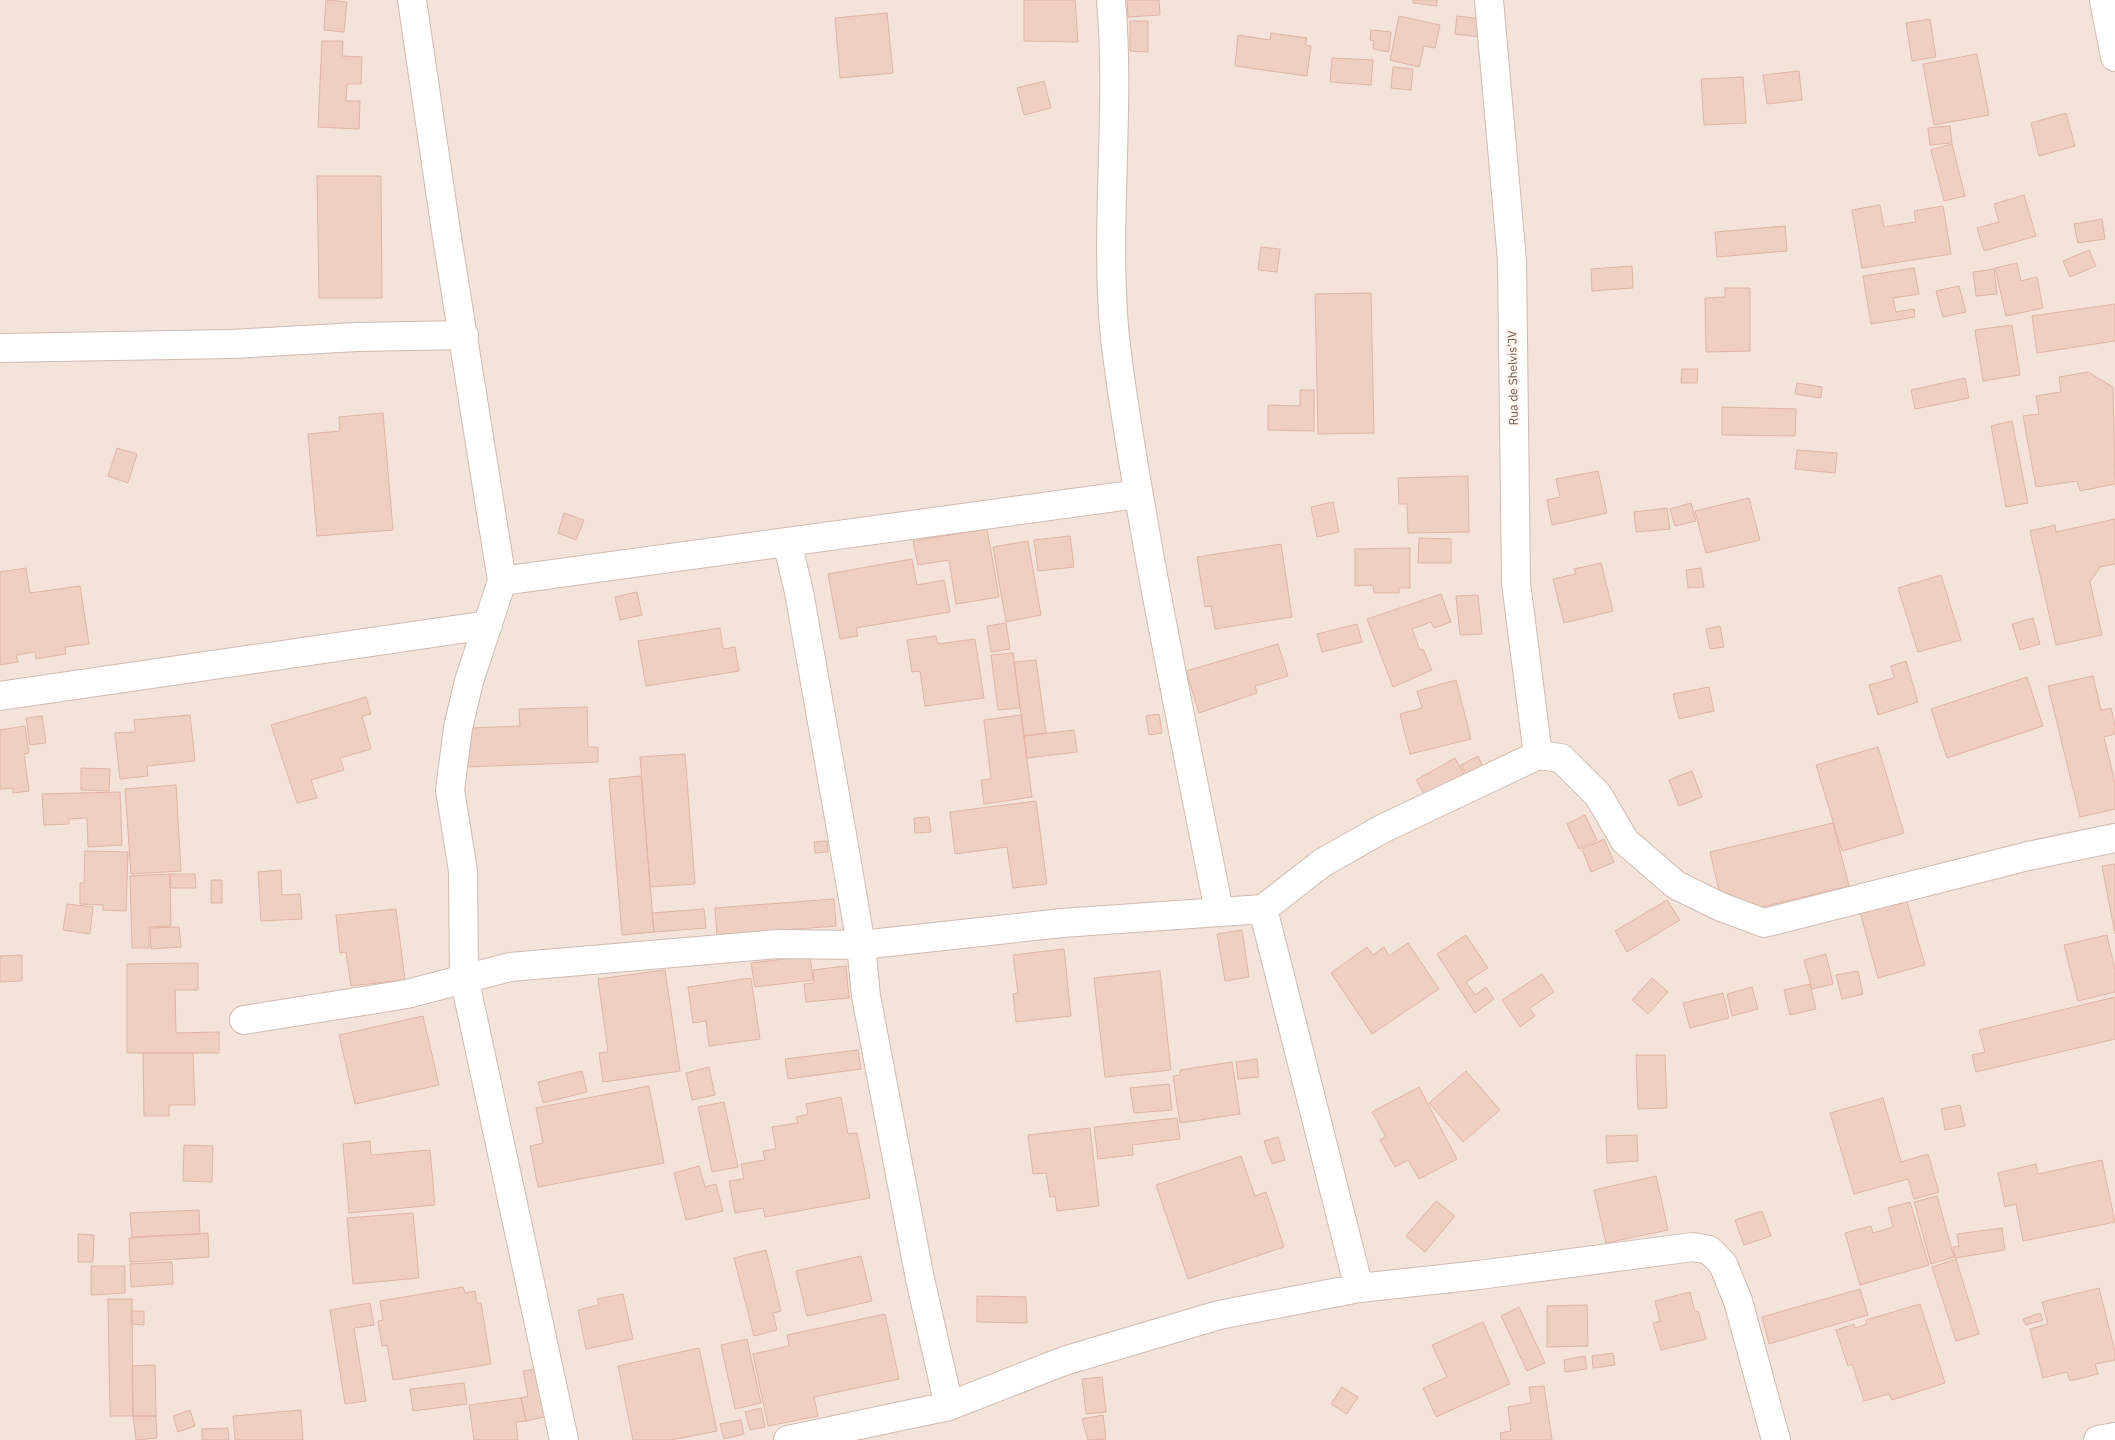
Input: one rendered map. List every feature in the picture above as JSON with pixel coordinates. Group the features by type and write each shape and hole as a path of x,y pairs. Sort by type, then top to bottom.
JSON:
{"street":[{"path":"412,0 502,581 476,656 458,728 450,790 463,871 464,977 564,1440"},
{"path":"1111,0 1116,110 1112,241 1115,335 1129,444 1138,494 1219,911"},
{"name":"Rua de Shelvis’JV","path":"1489,0 1512,261 1516,583 1538,755"},
{"path":"2104,0 2115,57"},
{"path":"0,348 231,344 357,337 464,335"},
{"path":"502,581 1138,494"},
{"path":"787,542 799,592 861,945 866,996 891,1132 920,1279 949,1406"},
{"path":"0,696 488,625"},
{"path":"244,1020 407,994 510,966 778,944 861,945 1062,923 1264,909 1322,863 1382,828 1538,755 1561,758 1598,795 1625,840 1676,885 1721,907 1764,923 2028,856 2115,838"},
{"path":"1264,909 1359,1288"},
{"path":"788,1440 949,1406 1064,1361 1210,1318 1359,1288 1479,1275 1693,1246 1710,1250 1723,1264 1738,1301 1776,1440"},
{"path":"2098,1440 2115,1437"}],"shaded area":[{"path":"0,0 2115,0 2115,1440 0,1440"}],"building":[{"path":"326,0 347,2 344,32 324,30"},
{"path":"1024,0 1075,0 1078,42 1024,41"},
{"path":"1127,0 1159,0 1160,15 1128,17"},
{"path":"1413,0 1437,0 1437,6 1413,3"},
{"path":"887,13 893,73 840,78 835,18"},
{"path":"1399,16 1440,25 1435,48 1424,46 1419,67 1390,60"},
{"path":"1457,16 1483,19 1481,37 1455,34"},
{"path":"1930,19 1936,57 1912,61 1906,23"},
{"path":"1130,21 1148,21 1148,52 1130,51"},
{"path":"1371,30 1391,32 1389,52 1373,49 1374,41 1370,40"},
{"path":"1271,33 1307,38 1305,45 1311,46 1307,76 1235,66 1238,35 1270,40"},
{"path":"322,41 343,41 342,56 362,57 361,84 347,84 346,101 360,101 359,129 318,127"},
{"path":"1977,54 1989,115 1934,125 1923,64"},
{"path":"1332,58 1373,60 1371,85 1330,82"},
{"path":"1393,67 1413,69 1411,90 1391,88"},
{"path":"1799,71 1802,100 1767,104 1763,75"},
{"path":"1743,77 1746,123 1704,125 1701,79"},
{"path":"1044,81 1051,108 1024,115 1017,88"},
{"path":"2066,113 2075,146 2039,156 2031,123"},
{"path":"1950,126 1952,143 1930,145 1928,128"},
{"path":"1952,144 1965,196 1944,201 1931,150"},
{"path":"317,176 381,176 382,298 319,298"},
{"path":"2024,195 2036,236 1984,251 1977,228 1999,222 1994,204"},
{"path":"1880,205 1884,227 1916,222 1914,211 1943,206 1951,254 1862,268 1852,210"},
{"path":"2102,219 2105,239 2078,243 2074,224"},
{"path":"1785,226 1787,251 1717,257 1715,232"},
{"path":"1261,247 1280,249 1277,272 1258,270"},
{"path":"2089,250 2096,266 2070,277 2063,261"},
{"path":"2017,263 2021,281 2037,277 2043,308 2006,316 1995,268"},
{"path":"1632,266 1633,288 1592,291 1591,269"},
{"path":"1914,268 1919,294 1893,298 1896,312 1914,309 1915,317 1871,324 1863,276"},
{"path":"1994,269 1997,294 1976,296 1973,272"},
{"path":"1959,286 1966,312 1943,317 1936,291"},
{"path":"1725,288 1750,288 1750,351 1706,352 1705,298 1725,297"},
{"path":"1371,293 1374,433 1318,434 1315,294"},
{"path":"2115,304 2115,341 2037,353 2032,316"},
{"path":"2012,325 2020,375 1983,381 1975,330"},
{"path":"1682,369 1698,369 1697,383 1681,383"},
{"path":"2088,372 2113,387 2115,484 2080,491 2077,481 2036,487 2023,416 2039,414 2036,396 2061,392 2059,377"},
{"path":"1965,378 1969,398 1915,409 1911,390"},
{"path":"1797,383 1822,387 1821,398 1795,394"},
{"path":"1300,390 1314,390 1314,431 1268,430 1268,405 1300,406"},
{"path":"1722,407 1796,409 1795,436 1722,435"},
{"path":"383,413 393,530 317,536 308,434 340,431 339,417"},
{"path":"2012,421 2028,503 2006,507 1991,426"},
{"path":"117,448 137,454 128,483 108,476"},
{"path":"1797,450 1837,453 1835,473 1795,469"},
{"path":"1598,471 1607,513 1552,525 1547,500 1560,497 1556,479"},
{"path":"1468,476 1469,532 1408,533 1407,504 1399,504 1398,478"},
{"path":"1749,498 1760,540 1706,553 1695,511"},
{"path":"1333,502 1339,532 1317,537 1311,507"},
{"path":"1691,503 1696,521 1675,526 1670,509"},
{"path":"1667,508 1670,529 1636,532 1634,512"},
{"path":"564,513 584,520 576,540 558,533"},
{"path":"2115,519 2115,564 2100,567 2090,582 2102,635 2056,645 2030,531 2055,525 2056,532"},
{"path":"987,529 999,597 956,604 949,560 918,565 913,541"},
{"path":"1070,536 1074,567 1038,571 1034,540"},
{"path":"1419,538 1451,539 1451,563 1418,563"},
{"path":"1028,541 1041,615 1006,622 993,547"},
{"path":"1281,544 1292,617 1215,629 1211,606 1205,607 1197,557"},
{"path":"1410,548 1410,588 1399,588 1399,593 1374,593 1373,585 1355,586 1355,549"},
{"path":"912,559 917,585 944,580 950,612 856,628 858,636 840,639 828,574"},
{"path":"1601,563 1613,611 1564,623 1553,579 1576,574 1574,569"},
{"path":"26,568 30,593 80,586 89,644 65,647 66,654 36,659 35,652 16,655 18,662 0,665 0,572"},
{"path":"1701,568 1704,587 1688,588 1686,570"},
{"path":"1941,575 1961,640 1918,652 1898,588"},
{"path":"637,592 642,615 620,620 615,597"},
{"path":"1441,594 1451,622 1434,628 1431,622 1412,629 1420,650 1423,649 1432,670 1393,687 1367,619"},
{"path":"1478,595 1482,634 1460,635 1456,596"},
{"path":"2033,618 2040,644 2020,650 2012,624"},
{"path":"1006,623 1010,649 991,652 987,626"},
{"path":"1357,624 1362,642 1322,652 1317,634"},
{"path":"1720,626 1724,647 1710,649 1706,629"},
{"path":"720,628 723,649 735,647 739,671 646,686 638,641"},
{"path":"936,636 938,644 975,639 984,698 925,706 920,671 912,672 907,640"},
{"path":"1278,644 1288,676 1255,686 1257,693 1199,713 1186,671"},
{"path":"1013,653 1020,708 998,710 991,655"},
{"path":"1036,660 1046,733 1024,736 1014,662"},
{"path":"1906,661 1918,702 1878,715 1869,685 1894,678 1891,666"},
{"path":"2093,676 2101,710 2111,708 2115,726 2115,734 2104,737 2115,783 2115,809 2080,817 2048,686"},
{"path":"2027,677 2043,726 1947,758 1931,709"},
{"path":"1456,680 1471,739 1410,754 1400,714 1422,708 1417,691"},
{"path":"1709,687 1714,711 1679,719 1673,694"},
{"path":"366,697 371,714 362,716 371,749 340,758 344,770 311,780 317,798 297,803 271,725"},
{"path":"587,707 588,747 598,747 598,762 465,767 471,728 520,726 519,709"},
{"path":"1159,714 1162,733 1149,735 1146,716"},
{"path":"190,715 195,761 147,766 148,776 120,779 115,733 135,732 134,720"},
{"path":"1021,715 1032,797 984,804 981,780 991,779 984,720"},
{"path":"42,716 46,743 30,745 26,718"},
{"path":"25,726 29,753 24,754 29,791 13,793 13,788 0,789 0,730"},
{"path":"1074,730 1077,752 1027,758 1024,736"},
{"path":"1878,747 1904,833 1842,851 1816,765"},
{"path":"685,754 695,884 650,887 640,757"},
{"path":"1478,756 1484,769 1468,777 1461,765"},
{"path":"1455,758 1466,777 1427,799 1416,780"},
{"path":"81,768 110,769 109,791 81,790"},
{"path":"1692,771 1702,797 1679,806 1669,780"},
{"path":"641,776 654,932 622,935 609,779"},
{"path":"176,785 181,871 131,874 125,789"},
{"path":"120,792 122,845 88,847 87,818 69,819 69,824 44,825 42,794"},
{"path":"1036,801 1047,884 1013,888 1007,847 955,854 950,812"},
{"path":"1585,815 1597,840 1579,849 1567,824"},
{"path":"929,817 931,832 915,833 914,818"},
{"path":"1833,823 1849,886 1725,916 1710,852"},
{"path":"1604,839 1614,862 1591,872 1582,849"},
{"path":"827,841 828,852 815,853 814,842"},
{"path":"85,851 128,852 126,911 103,910 103,905 80,904 80,883 84,883"},
{"path":"2115,864 2115,934 2102,866"},
{"path":"281,870 282,895 300,894 302,919 261,921 258,872"},
{"path":"170,874 171,926 149,927 149,948 132,948 130,876"},
{"path":"170,874 195,874 196,888 170,888"},
{"path":"211,880 222,880 222,903 211,903"},
{"path":"834,899 836,926 717,935 715,908"},
{"path":"1906,899 1925,965 1878,978 1860,912"},
{"path":"1667,900 1680,920 1627,952 1615,931"},
{"path":"67,904 93,907 90,934 63,930"},
{"path":"396,909 405,980 351,986 346,952 340,953 336,915"},
{"path":"704,909 706,928 654,932 652,913"},
{"path":"179,927 181,947 151,949 150,928"},
{"path":"1242,930 1249,977 1225,981 1217,934"},
{"path":"1466,935 1488,968 1466,982 1475,995 1486,987 1494,999 1475,1013 1437,954"},
{"path":"2107,935 2115,970 2115,992 2078,1001 2064,945"},
{"path":"1408,943 1439,989 1372,1034 1331,973 1367,947 1373,955 1384,947 1389,956"},
{"path":"1064,949 1071,1016 1016,1022 1013,994 1018,993 1013,955"},
{"path":"1826,954 1833,984 1812,989 1804,960"},
{"path":"22,955 22,981 0,982 0,956"},
{"path":"810,956 813,980 755,987 751,963"},
{"path":"198,963 198,990 175,990 176,1033 219,1032 219,1053 127,1053 127,964"},
{"path":"846,966 849,998 806,1002 804,984 814,983 813,970"},
{"path":"665,970 680,1071 603,1082 599,1053 608,1052 598,979"},
{"path":"1160,971 1171,1070 1105,1077 1094,978"},
{"path":"1858,971 1863,994 1842,999 1836,975"},
{"path":"1542,974 1554,992 1530,1008 1535,1016 1520,1027 1502,1000"},
{"path":"751,978 760,1039 709,1046 706,1021 693,1023 688,987"},
{"path":"1652,978 1668,992 1648,1014 1632,1000"},
{"path":"1810,984 1816,1009 1790,1015 1784,990"},
{"path":"1752,987 1758,1009 1732,1016 1727,994"},
{"path":"1723,993 1729,1018 1690,1028 1683,1003"},
{"path":"2115,997 2115,1039 1976,1072 1972,1055 1985,1052 1979,1030"},
{"path":"423,1016 439,1085 355,1104 339,1035"},
{"path":"858,1050 861,1069 788,1079 785,1059"},
{"path":"143,1053 193,1053 195,1105 169,1105 169,1116 144,1116"},
{"path":"1636,1055 1665,1055 1667,1108 1638,1109"},
{"path":"1257,1059 1259,1077 1238,1079 1236,1062"},
{"path":"1232,1062 1240,1114 1180,1123 1173,1076 1180,1075 1180,1070"},
{"path":"709,1067 715,1095 692,1100 686,1073"},
{"path":"582,1071 587,1092 543,1103 538,1082"},
{"path":"1466,1071 1500,1110 1463,1142 1429,1103"},
{"path":"1169,1084 1172,1110 1134,1113 1130,1088"},
{"path":"649,1086 664,1163 538,1187 530,1146 543,1143 536,1108"},
{"path":"1419,1087 1457,1159 1419,1179 1408,1160 1395,1167 1380,1140 1386,1137 1372,1112"},
{"path":"841,1097 848,1134 857,1133 870,1198 765,1217 763,1208 735,1213 729,1181 744,1179 741,1164 765,1160 763,1151 776,1149 772,1127 798,1123 796,1117 808,1114 806,1104"},
{"path":"1883,1098 1901,1162 1928,1154 1939,1192 1914,1199 1908,1179 1854,1194 1830,1113"},
{"path":"724,1102 738,1167 712,1172 698,1107"},
{"path":"1960,1105 1965,1126 1945,1130 1941,1109"},
{"path":"1177,1118 1180,1139 1132,1145 1133,1155 1098,1159 1094,1127"},
{"path":"1090,1128 1099,1206 1057,1211 1055,1196 1050,1197 1046,1173 1033,1174 1028,1135"},
{"path":"1637,1135 1638,1161 1607,1163 1606,1136"},
{"path":"1278,1137 1285,1160 1272,1164 1264,1141"},
{"path":"370,1141 371,1155 430,1150 435,1205 349,1213 343,1144"},
{"path":"184,1145 213,1146 212,1182 183,1181"},
{"path":"1241,1156 1255,1196 1266,1192 1284,1247 1188,1279 1156,1185"},
{"path":"2102,1160 2115,1222 2023,1241 2016,1204 2005,1207 1998,1173 2036,1164 2038,1174"},
{"path":"699,1166 705,1187 716,1184 723,1211 686,1220 674,1173"},
{"path":"1656,1176 1668,1230 1606,1243 1594,1190"},
{"path":"1937,1196 1954,1257 1931,1264 1914,1202"},
{"path":"1436,1201 1455,1216 1425,1252 1406,1236"},
{"path":"1910,1202 1929,1265 1860,1285 1845,1233 1871,1226 1873,1233 1893,1227 1888,1208"},
{"path":"199,1210 200,1234 132,1237 130,1213"},
{"path":"1762,1211 1771,1236 1744,1245 1735,1220"},
{"path":"413,1213 419,1278 353,1284 347,1218"},
{"path":"2002,1228 2005,1250 1955,1258 1953,1247 1959,1246 1957,1234"},
{"path":"208,1233 209,1257 130,1262 129,1238"},
{"path":"78,1234 94,1235 93,1262 78,1262"},
{"path":"766,1250 781,1311 773,1313 777,1330 754,1336 734,1258"},
{"path":"861,1256 872,1301 807,1316 796,1271"},
{"path":"1956,1259 1979,1334 1956,1341 1932,1267"},
{"path":"172,1262 173,1284 131,1287 130,1264"},
{"path":"91,1266 125,1266 125,1293 91,1295"},
{"path":"463,1287 465,1293 475,1291 477,1303 481,1303 491,1364 393,1380 387,1345 382,1346 378,1321 383,1320 380,1301"},
{"path":"2099,1288 2115,1351 2115,1360 2095,1364 2098,1374 2070,1381 2067,1372 2043,1378 2030,1329 2048,1324 2042,1302"},
{"path":"1860,1289 1868,1315 1769,1344 1762,1317"},
{"path":"1690,1292 1695,1312 1698,1311 1706,1339 1661,1350 1653,1323 1660,1321 1655,1301"},
{"path":"623,1294 633,1339 586,1349 578,1310 599,1305 597,1299"},
{"path":"977,1296 1026,1297 1027,1323 977,1322"},
{"path":"108,1299 132,1299 133,1416 110,1416"},
{"path":"370,1303 374,1325 354,1328 366,1401 345,1404 330,1310"},
{"path":"1920,1304 1945,1383 1892,1400 1889,1394 1864,1401 1852,1364 1848,1366 1836,1330 1854,1324 1855,1328 1867,1324 1866,1320"},
{"path":"1587,1305 1588,1346 1547,1347 1547,1306"},
{"path":"1519,1307 1545,1363 1527,1371 1501,1316"},
{"path":"131,1311 144,1311 144,1325 132,1324"},
{"path":"2040,1313 2043,1320 2026,1325 2023,1319"},
{"path":"885,1314 899,1379 814,1397 818,1416 768,1426 753,1354 789,1346 787,1335"},
{"path":"1483,1322 1510,1384 1436,1417 1423,1388 1447,1377 1432,1345"},
{"path":"747,1339 761,1403 735,1409 721,1345"},
{"path":"699,1348 717,1431 671,1440 633,1440 618,1366"},
{"path":"1613,1353 1615,1365 1593,1368 1592,1356"},
{"path":"1585,1356 1587,1369 1565,1372 1564,1360"},
{"path":"155,1365 156,1416 133,1416 132,1366"},
{"path":"539,1368 549,1416 526,1421 521,1398 528,1396 523,1371"},
{"path":"1102,1377 1106,1412 1086,1414 1082,1379"},
{"path":"464,1383 467,1404 413,1411 410,1389"},
{"path":"1544,1386 1552,1440 1501,1440 1500,1433 1511,1431 1508,1407 1531,1403 1529,1387"},
{"path":"1342,1387 1358,1397 1347,1414 1331,1404"},
{"path":"521,1398 526,1421 516,1422 518,1440 474,1440 469,1405"},
{"path":"761,1408 765,1427 750,1430 745,1412"},
{"path":"190,1410 195,1426 178,1432 173,1416"},
{"path":"301,1410 303,1440 235,1440 233,1416"},
{"path":"1103,1415 1106,1439 1088,1440 1082,1419"},
{"path":"133,1416 156,1416 157,1438 136,1440"},
{"path":"741,1420 744,1434 724,1439 720,1424"},
{"path":"228,1428 229,1440 202,1440 202,1429"}]}
